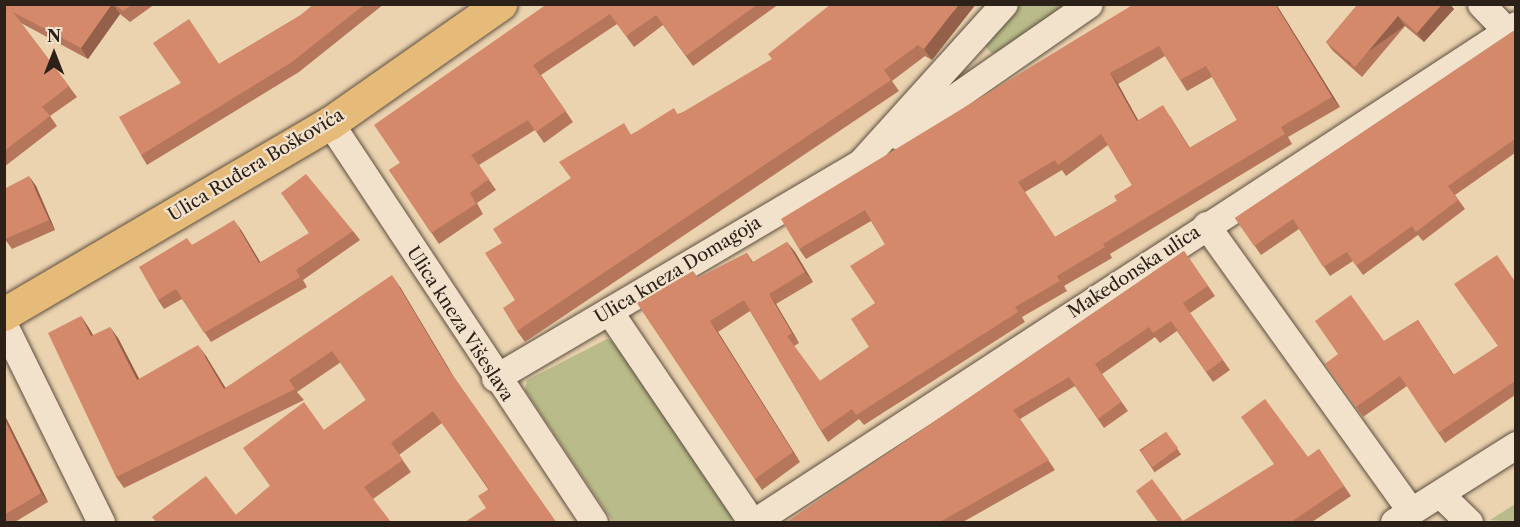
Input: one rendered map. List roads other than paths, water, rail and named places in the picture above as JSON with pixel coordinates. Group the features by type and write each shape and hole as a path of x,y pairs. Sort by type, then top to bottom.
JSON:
{"main road":[{"name":"Ulica Ruđera Boškovića","path":"4,314 330,123 500,4"}],"street":[{"name":"Ulica kneza Domagoja","path":"861,162 1004,4"},
{"name":"Ulica kneza Domagoja","path":"495,378 861,162 1089,4"},
{"path":"1481,4 1511,28"},
{"name":"Makedonska ulica","path":"753,522 1511,28"},
{"name":"Ulica kneza Višeslava","path":"330,123 495,378 594,522"},
{"path":"1206,225 1402,517 1441,495 1515,445"},
{"path":"609,311 753,522"},
{"path":"4,325 90,519"},
{"path":"1441,495 1469,522"}]}
